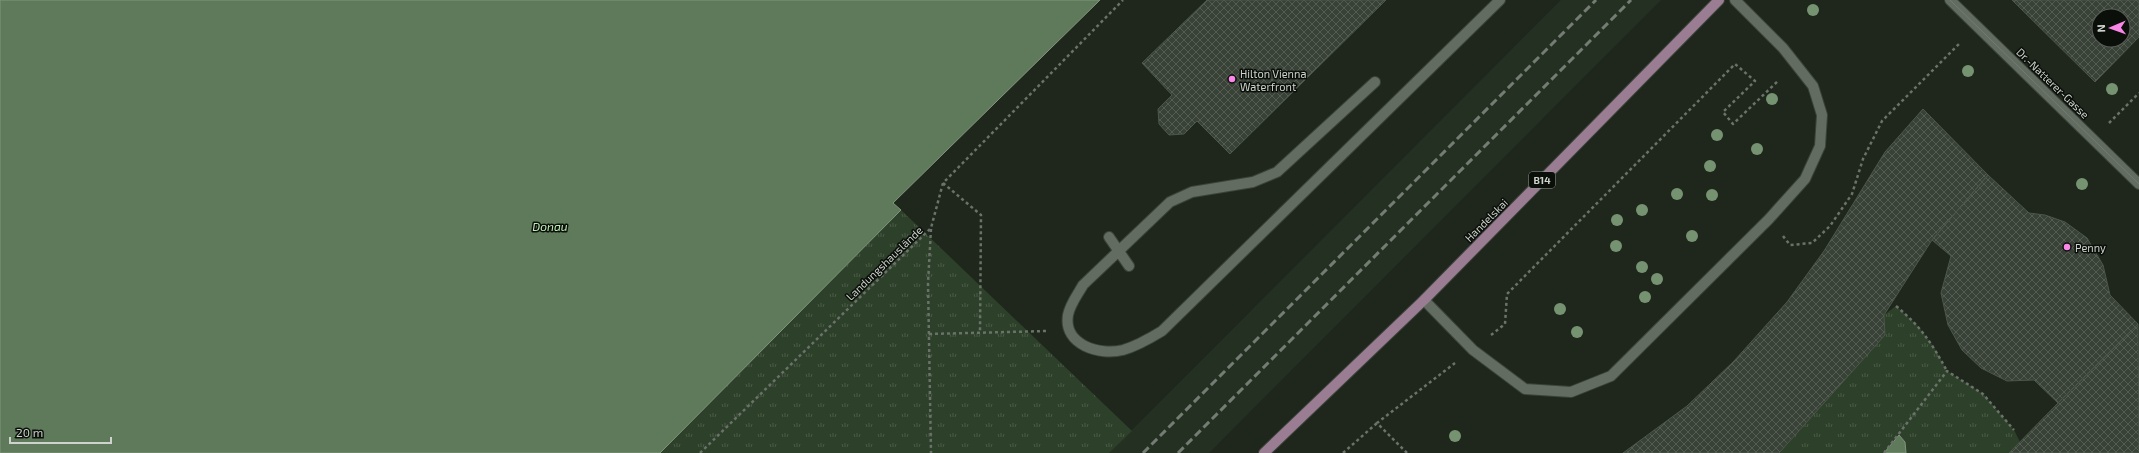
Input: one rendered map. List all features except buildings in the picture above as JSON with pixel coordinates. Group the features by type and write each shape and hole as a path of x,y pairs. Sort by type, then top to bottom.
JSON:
{"main road":[{"name":"Handelskai","path":"1264,453 1424,300 1720,0"}],"street":[{"path":"1375,82 1277,172 1253,182 1192,192 1170,202 1083,285 1074,300 1068,316 1069,330 1086,348 1097,352 1122,350 1144,342 1162,331 1500,0"},
{"path":"1424,300 1473,350 1525,389 1571,392 1611,376 1769,219 1805,179 1820,146 1822,114 1813,86 1783,48 1735,0"},
{"name":"Dr.-Natterer-Gasse","path":"1950,0 2139,184"},
{"path":"1109,238 1129,266"}],"path":[{"name":"Landungshauslände","path":"700,453 931,228 943,183 1123,0"},
{"path":"1769,219 1790,245 1812,243 1830,226 1852,194 1863,159 1882,121 1943,58 1979,27"},
{"path":"1343,453 1376,423 1505,324 1507,294 1735,64 1755,81 1723,112 1733,124 1795,64"},
{"path":"2093,139 2139,93"},
{"path":"943,183 981,215 980,332"},
{"path":"931,228 928,283 931,453"},
{"path":"1896,306 1918,326 1934,347 1947,371 1983,394 2014,430"},
{"path":"929,334 1069,330"},
{"path":"1884,453 1947,371"},
{"path":"1376,423 1406,453"}],"shaded area":[{"path":"1561,0 1661,0 1209,453 1109,453"}],"green space":[{"path":"901,210 1132,431 1109,453 660,453"},
{"path":"1896,306 1918,326 1934,347 1947,371 1983,394 2014,430 2020,442 2009,453 1779,453 1885,335 1884,315"}],"water":[{"name":"Donau","path":"0,0 1100,0 893,203 901,210 660,453 0,453"},
{"path":"1899,435 1905,442 1906,453 1884,453"}],"tram line":[{"path":"1950,0 2139,184"}],"railway":[{"path":"1143,453 1596,0"},
{"path":"1178,453 1631,0"}],"place":[{"name":"Hilton Vienna Waterfront","path":"1232,79"},
{"name":"Penny","path":"2067,247"}]}
